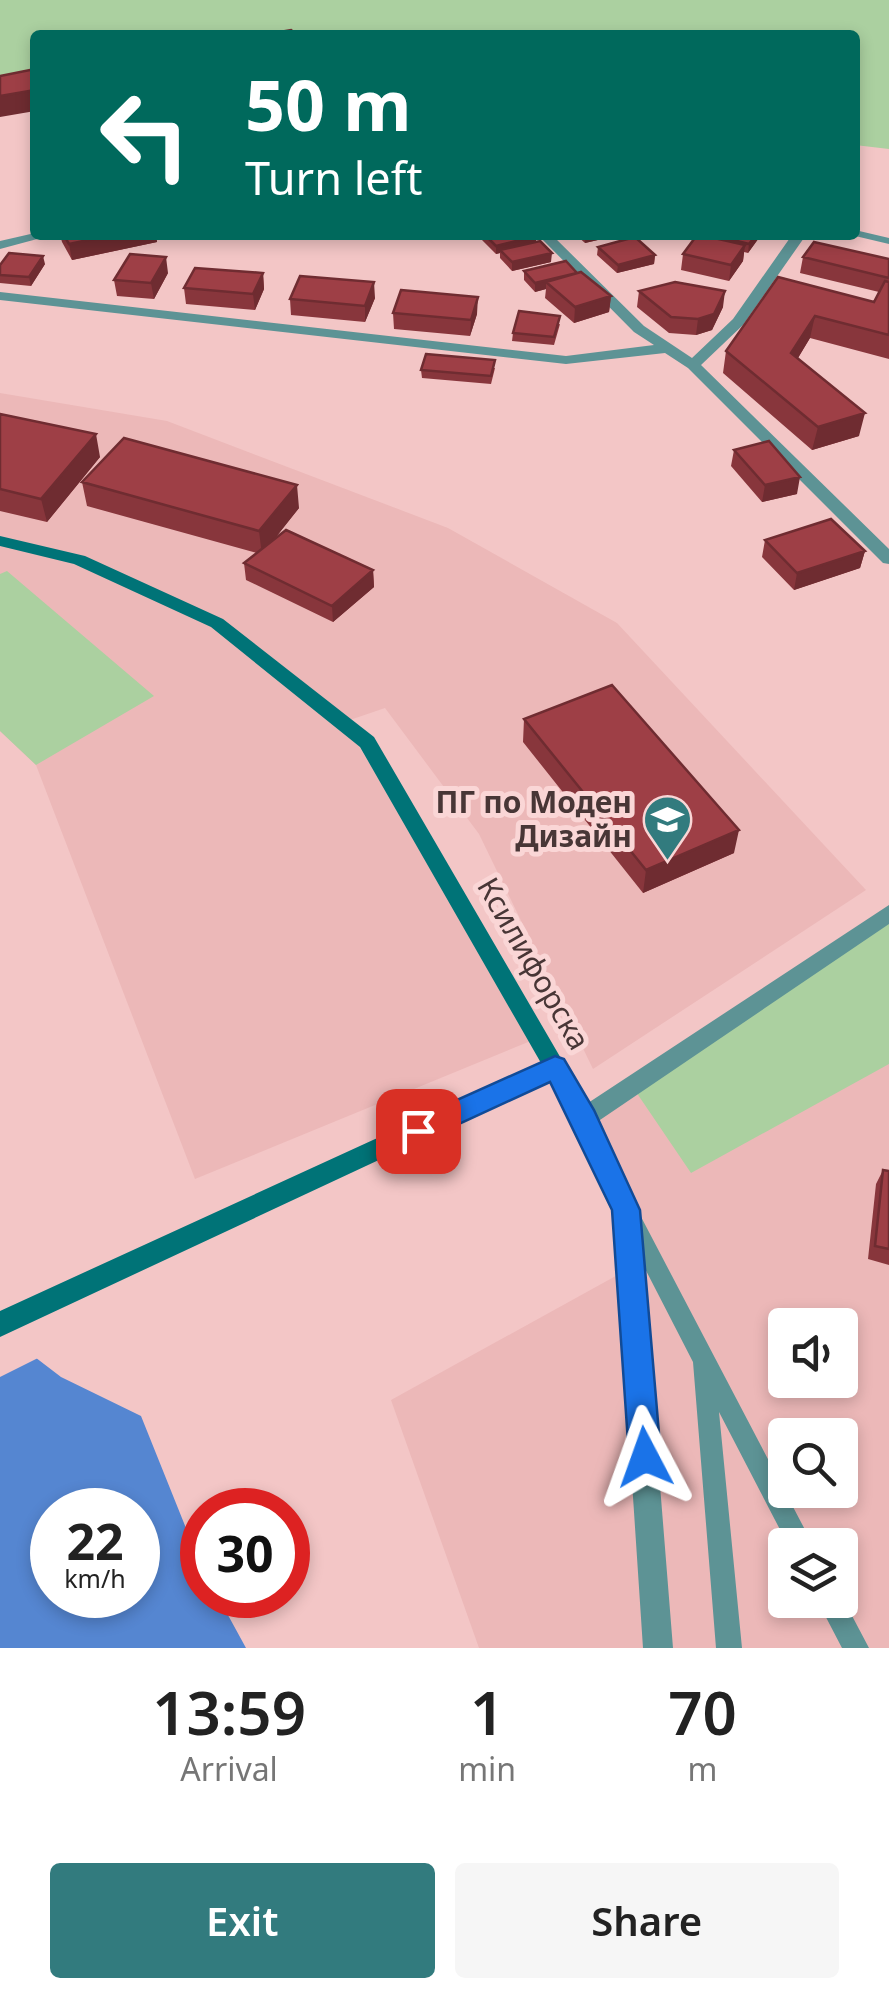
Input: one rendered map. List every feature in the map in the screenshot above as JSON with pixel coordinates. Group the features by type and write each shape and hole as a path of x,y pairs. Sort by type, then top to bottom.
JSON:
{"street":[{"path":"0,245 30,238"},
{"path":"551,240 639,329 694,365 889,559"},
{"path":"694,365 738,322 795,240"},
{"path":"0,296 566,360 666,348"},
{"name":"Ксилифорска","path":"0,541 79,560 217,623 367,742 584,1118 626,1210 658,1648"},
{"path":"584,1118 889,913"},
{"path":"0,1324 555,1067"}],"lane":[{"path":"860,234 889,241"},
{"path":"626,1210 793,1528"},
{"path":"702,1356 729,1648"},
{"path":"840,1618 856,1648"}],"shaded area":[{"path":"0,393 167,421 448,528 617,623 866,890 593,1069 479,834 385,708 344,722 538,1038 195,1179 36,765 0,731"},
{"path":"889,1064 889,1648 479,1648 391,1400 632,1267 626,1210 584,1118 632,1086"}],"green space":[{"path":"0,0 889,0 889,149 860,146 860,30 30,30 30,77 0,81"},
{"path":"7,571 154,696 36,765 0,731 0,574"},
{"path":"889,913 889,1064 691,1173 632,1086"}],"water":[{"path":"0,1284 27,1351 61,1377 141,1416 180,1513 180,1618 230,1618 246,1648 0,1648"}],"pier":[{"path":"0,1279 31,1347 42,1356 0,1377"}],"building":[{"path":"30,70 30,91 0,96 0,76"},
{"path":"490,240 520,240 496,246"},
{"path":"638,240 655,255 618,265 598,247"},
{"path":"693,240 745,245 731,265 683,254"},
{"path":"540,241 552,253 512,262 500,250"},
{"path":"814,242 889,259 889,278 803,257"},
{"path":"9,253 43,256 29,277 0,275 0,265"},
{"path":"130,254 166,257 151,283 114,280"},
{"path":"566,261 577,273 535,283 524,271"},
{"path":"195,268 263,273 253,294 184,288"},
{"path":"581,272 611,296 575,307 546,282"},
{"path":"300,276 374,282 365,306 290,299"},
{"path":"778,277 874,302 885,281 889,282 889,335 815,316 791,353 865,413 818,427 726,351"},
{"path":"675,282 725,291 714,314 698,319 671,317 639,291"},
{"path":"401,290 478,297 471,320 393,313"},
{"path":"519,311 560,316 554,337 513,333"},
{"path":"426,354 495,360 491,376 421,370"},
{"path":"0,414 96,434 41,499 0,489"},
{"path":"124,438 297,485 259,531 82,482"},
{"path":"769,441 800,477 765,485 734,450"},
{"path":"831,519 865,551 797,573 765,540"},
{"path":"286,530 373,570 332,606 244,563"},
{"path":"612,685 739,830 646,870 524,719"},
{"path":"883,1170 889,1171 889,1249 875,1246"}],"place":[{"name":"ПГ по Моден Дизайн","path":"667,862"}],"route":[{"path":"418,1131 555,1067 584,1118 626,1210 645,1457"}]}
